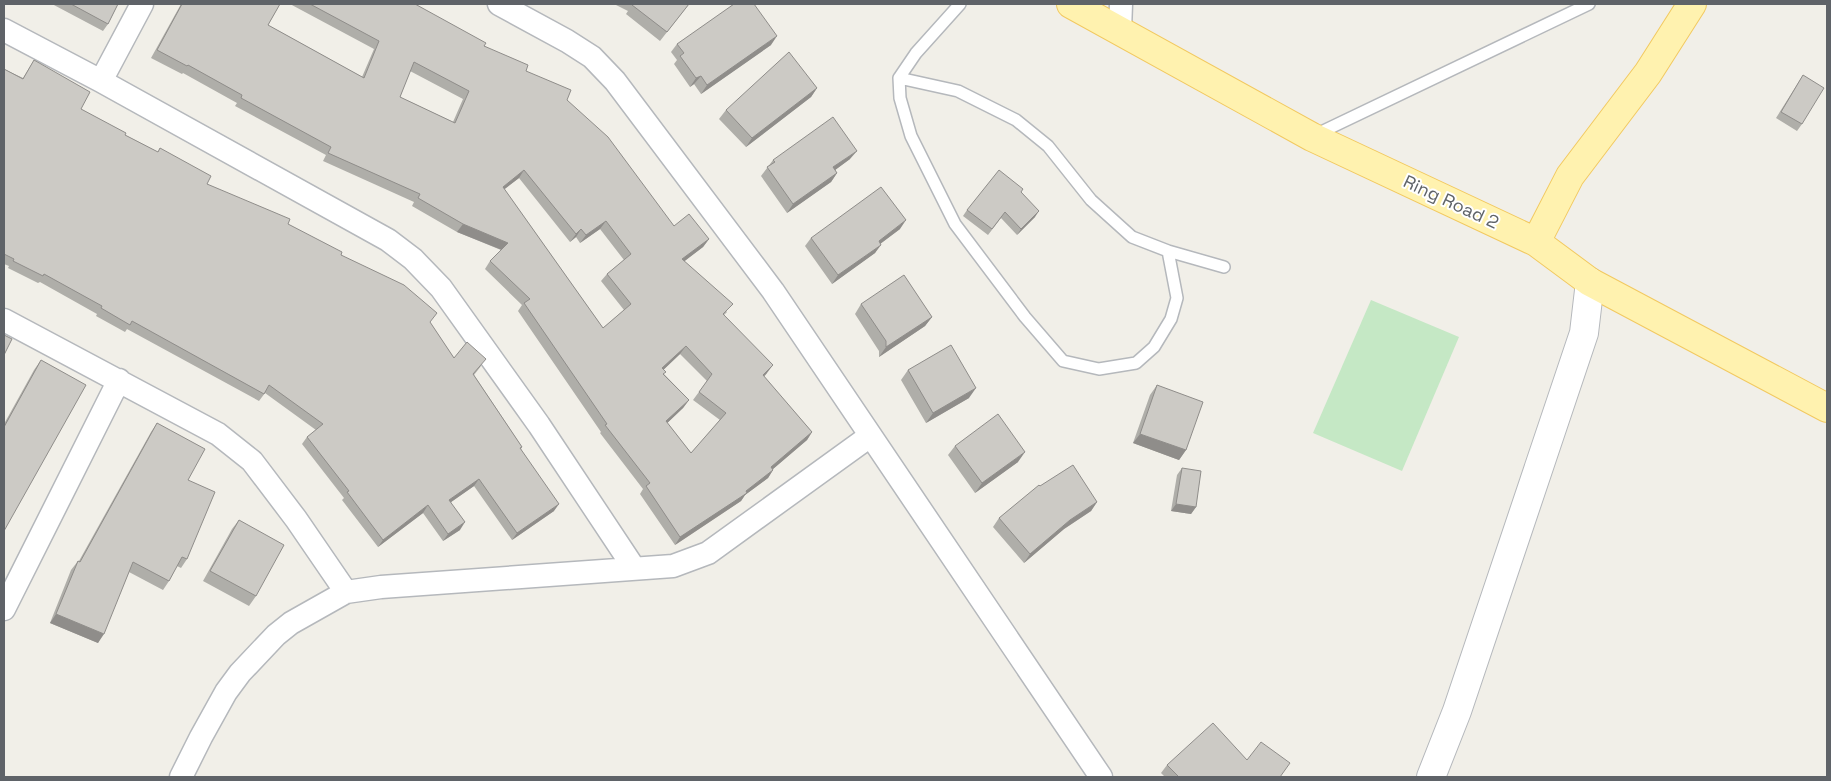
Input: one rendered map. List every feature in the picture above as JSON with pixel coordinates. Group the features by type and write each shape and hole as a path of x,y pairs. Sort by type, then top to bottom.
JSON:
{"main road":[{"name":"Ring Road 2","path":"1071,4 1120,17 1312,137 1536,242 1590,282 1827,408"},
{"path":"1536,242 1570,176 1648,73 1692,4"}],"street":[{"path":"101,81 142,4"},
{"path":"499,4 567,41 592,57 615,81 773,291 1101,777"},
{"path":"4,30 101,81 388,240 413,259 441,288 539,425 634,568"},
{"path":"1431,777 1457,711 1584,333 1590,282"},
{"path":"4,320 218,434 252,461 296,519 346,592"},
{"path":"4,609 119,380"},
{"path":"181,777 205,729 240,672 276,635 291,623 346,592 381,587 672,566 708,553 870,436"}],"lane":[{"path":"960,4 916,53 898,78 900,98 911,136 955,224 1025,317 1063,361 1099,369 1108,368 1136,363 1154,347 1171,318 1177,298 1168,251"},
{"path":"1312,137 1589,4"},
{"path":"898,78 958,91 1016,120 1048,146 1091,200 1132,237 1168,251 1224,268"}],"green space":[{"path":"1371,300 1459,337 1402,471 1313,433"}],"building":[{"path":"71,4 118,4 108,24"},
{"path":"182,4 280,4 268,25 364,78 379,41 310,4 415,4 486,43 484,46 528,65 526,71 571,90 567,100 608,137 674,226 689,214 709,239 682,259 733,304 723,314 773,365 763,375 812,432 771,467 773,470 746,491 747,493 680,537 646,486 650,483 605,425 607,424 524,303 530,299 490,261 508,243 463,224 418,198 420,194 328,153 331,147 241,98 242,95 157,50","holes":["414,62 469,91 455,123 400,97","524,170 576,234 581,229 586,235 606,221 631,254 607,274 631,304 603,328 503,187","686,346 712,374 699,392 726,413 691,453 666,421 689,400 663,374 666,372 662,368"]},
{"path":"633,4 689,4 667,32"},
{"path":"734,4 754,4 777,36 707,85 701,76 696,78 680,56 684,53 677,44"},
{"path":"789,52 817,88 752,138 726,110"},
{"path":"34,60 90,92 81,109 126,133 125,135 158,152 160,148 211,176 207,184 290,219 288,224 342,252 341,255 404,285 437,313 430,322 454,358 467,342 486,359 473,374 522,447 520,448 559,504 517,533 479,479 449,500 465,522 448,534 428,505 383,540 347,492 349,491 307,437 323,424 269,385 264,394 132,321 130,325 101,308 102,306 44,274 43,276 13,261 14,259 4,254 4,69 23,79"},
{"path":"1803,75 1824,88 1802,124 1781,112"},
{"path":"833,117 857,151 833,167 837,173 793,204 767,167 775,162 773,160"},
{"path":"999,170 1023,189 1021,192 1039,211 1021,229 1005,212 992,229 967,210"},
{"path":"881,187 906,220 879,241 881,245 838,275 811,238"},
{"path":"904,275 932,317 886,347 886,341 861,304"},
{"path":"4,335 12,339 4,355"},
{"path":"951,345 976,388 933,413 908,370"},
{"path":"41,360 86,385 4,531 4,427"},
{"path":"1157,385 1203,402 1186,450 1140,434"},
{"path":"998,414 1025,452 982,483 955,446"},
{"path":"157,423 205,449 188,480 215,492 187,559 182,557 169,581 133,562 104,634 56,614 78,561 80,562"},
{"path":"1073,465 1097,502 1070,520 1030,554 999,518 1039,485"},
{"path":"1182,468 1201,471 1196,507 1176,504"},
{"path":"239,520 284,545 256,596 210,571"},
{"path":"1213,723 1247,760 1261,742 1290,763 1280,777 1179,777 1167,765"}]}
